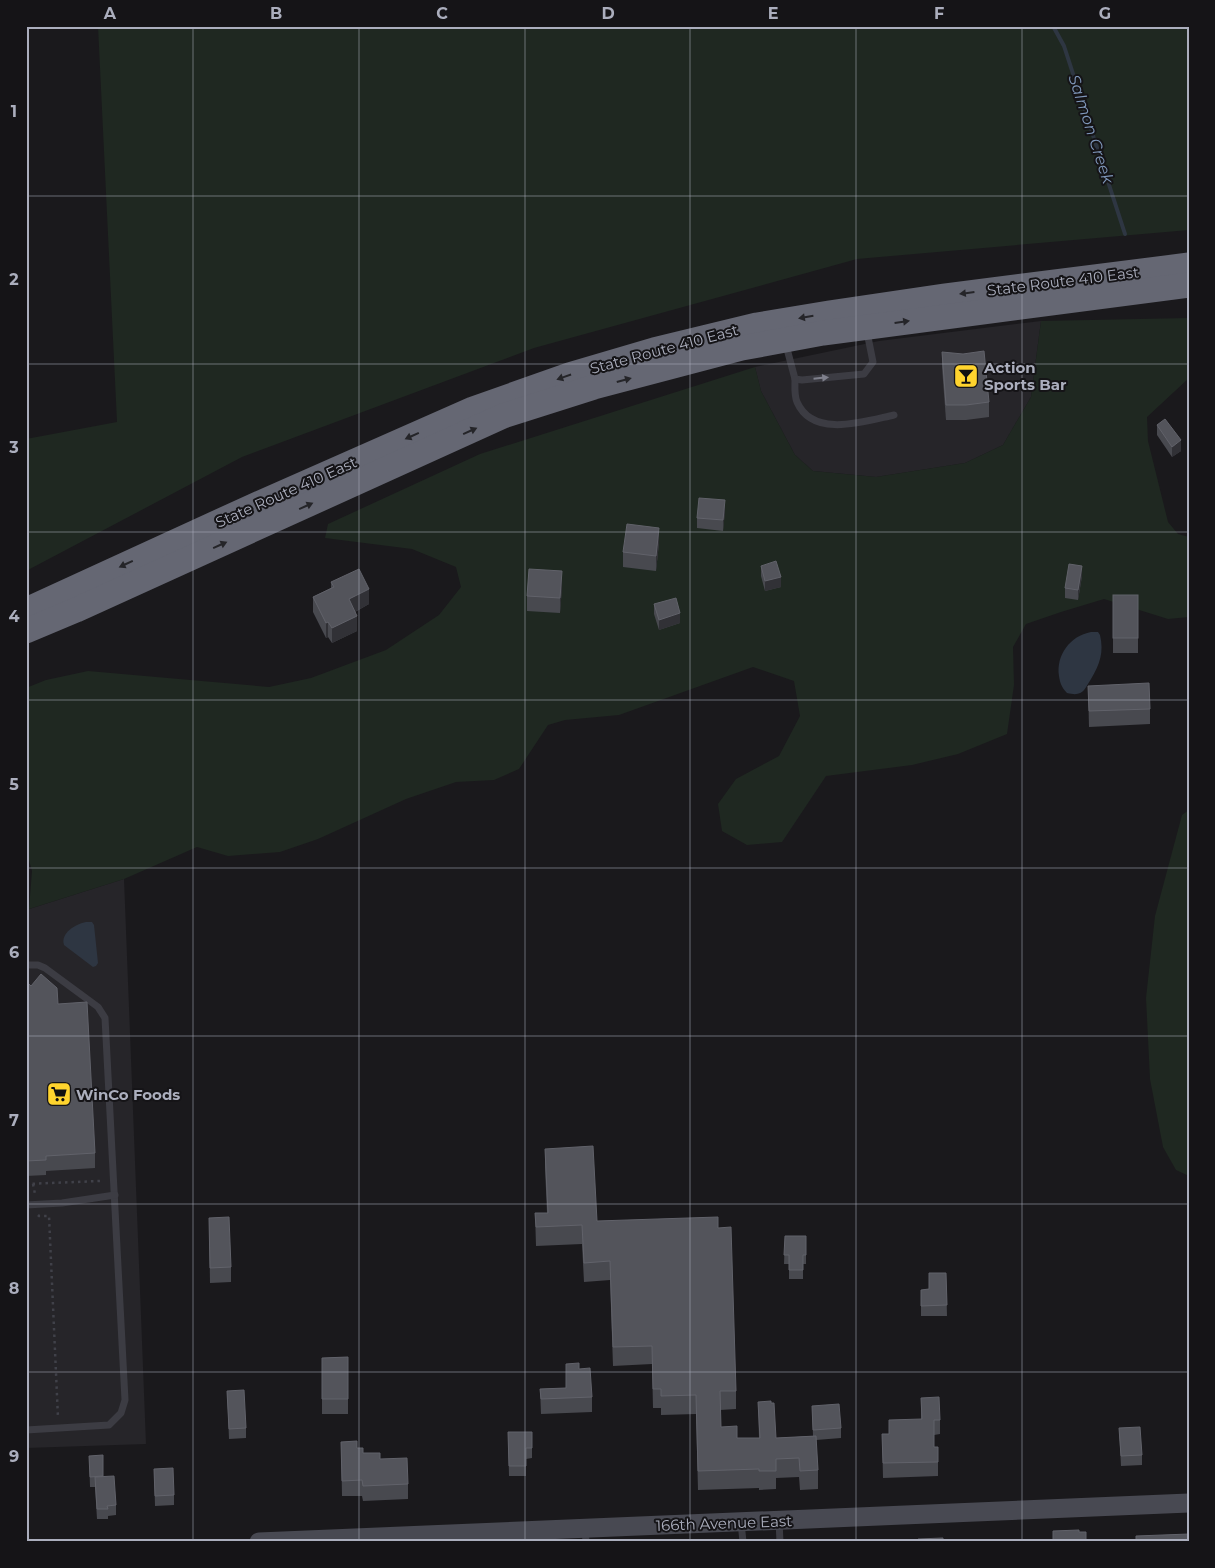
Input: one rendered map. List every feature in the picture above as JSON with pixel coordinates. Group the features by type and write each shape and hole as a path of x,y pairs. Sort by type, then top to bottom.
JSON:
{"highway":[{"name":"State Route 410 East","path":"174,554 253,506 472,410 569,375 654,350 757,325 828,313 944,296 1189,265"},
{"name":"State Route 410 East","path":"174,554 503,416 594,387 742,348 784,340 866,327 1189,285"},
{"path":"26,610 174,554"},
{"path":"26,640 174,554"},
{"path":"26,631 76,610"}],"street":[{"name":"166th Avenue East","path":"259,1542 585,1535 741,1522 1189,1503"}],"lane":[{"path":"795,379 802,380 864,374 872,362 866,327"},
{"path":"784,340 795,379 797,403 811,418 818,422 848,425 894,415"},
{"path":"26,965 38,965 45,968 98,1007 105,1018 125,1389 124,1407 117,1418 109,1425 26,1430"},
{"path":"26,1205 62,1203 115,1195"},
{"path":"780,1520 780,1542"},
{"path":"741,1522 743,1542"}],"path":[{"path":"26,1184 100,1181"},
{"path":"34,1184 39,1216 49,1216 58,1429"}],"shaded area":[{"path":"98,26 1189,26 1189,230 857,259 534,348 242,457 26,571 26,439 117,422"},
{"path":"1189,318 1189,378 1147,417 1148,441 1168,522 1178,534 1189,537 1189,617 1168,619 1104,599 1026,624 1013,647 1014,685 1007,734 958,754 912,765 826,776 782,842 747,845 722,831 718,804 736,779 779,756 800,716 794,681 753,667 619,715 565,720 548,725 519,769 494,780 456,782 406,799 318,839 280,852 228,856 197,847 124,879 29,909 32,871 26,850 26,688 46,680 88,671 269,687 311,678 386,650 439,615 461,587 456,567 412,549 325,538 328,524 480,454 755,367 761,391 795,455 813,471 876,477 965,463 1003,445 1031,397 1041,321"},
{"path":"1041,321 1031,397 1003,445 965,463 876,477 813,471 795,455 761,391 755,367 879,341"},
{"path":"1189,810 1189,1176 1176,1170 1163,1147 1150,1079 1146,998 1155,916 1182,815"},
{"path":"124,879 146,1444 26,1448 26,910"}],"water":[{"path":"1098,632 1100,635 1102,647 1099,663 1082,692 1077,694 1067,693 1059,676 1062,654 1071,642 1083,634"},
{"path":"86,922 92,922 94,925 98,963 93,967 64,945 63,941 70,930"}],"building":[{"path":"984,351 989,402 946,405 942,352 963,354"},
{"path":"1165,419 1181,440 1172,447 1157,425"},
{"path":"1189,484 1189,502 1188,502"},
{"path":"699,498 725,500 723,520 697,518"},
{"path":"627,524 659,528 656,556 623,552"},
{"path":"776,561 781,577 765,581 761,566"},
{"path":"1069,564 1082,566 1078,590 1065,588"},
{"path":"359,569 369,589 349,599 357,616 332,628 328,622 326,623 313,597 334,587 331,582"},
{"path":"529,569 562,571 560,598 527,596"},
{"path":"1113,595 1138,595 1138,638 1113,638"},
{"path":"676,598 680,613 659,620 654,604"},
{"path":"1149,683 1150,709 1089,711 1088,686"},
{"name":"WinCo Foods","path":"41,974 57,988 58,1004 87,1002 95,1153 46,1156 46,1160 26,1161 26,981 31,986"},
{"path":"593,1146 597,1221 718,1217 718,1228 731,1227 736,1391 720,1391 721,1427 737,1426 737,1438 760,1438 758,1402 771,1401 771,1403 774,1403 776,1438 816,1436 818,1470 800,1471 799,1458 776,1459 776,1471 759,1471 759,1469 698,1471 696,1395 661,1396 661,1389 653,1389 652,1346 613,1347 610,1261 584,1263 582,1225 536,1227 535,1213 548,1213 545,1149"},
{"path":"229,1217 231,1267 210,1268 209,1218"},
{"path":"785,1236 806,1236 806,1255 803,1255 803,1270 789,1270 789,1255 784,1255"},
{"path":"929,1273 946,1273 947,1305 921,1306 921,1290 929,1289"},
{"path":"348,1357 348,1399 322,1399 322,1358"},
{"path":"579,1363 579,1369 590,1368 592,1397 541,1399 540,1389 566,1388 566,1364"},
{"path":"244,1390 246,1428 229,1429 227,1391"},
{"path":"939,1397 940,1420 934,1420 934,1447 938,1447 938,1462 883,1463 882,1434 889,1434 889,1420 922,1419 921,1398"},
{"path":"839,1404 841,1428 813,1430 812,1406"},
{"path":"1140,1427 1142,1455 1121,1456 1119,1428"},
{"path":"508,1432 532,1432 532,1448 526,1448 526,1466 509,1466"},
{"path":"357,1441 357,1448 363,1448 363,1453 380,1453 380,1459 407,1458 408,1484 363,1486 362,1480 342,1481 341,1442"},
{"path":"103,1455 103,1476 90,1477 89,1456"},
{"path":"173,1468 174,1495 155,1496 154,1469"},
{"path":"114,1476 116,1505 107,1506 108,1509 97,1509 95,1477"},
{"path":"1079,1530 1079,1532 1086,1532 1086,1542 1053,1542 1053,1531"},
{"path":"1189,1534 1189,1542 1136,1542 1136,1536"},
{"path":"943,1538 943,1542 918,1542 918,1539"}],"waterway":[{"name":"Salmon Creek","path":"1053,26 1064,46 1125,234"}],"place":[{"name":"Action Sports Bar","path":"966,376"},
{"name":"WinCo Foods","path":"59,1094"}]}
